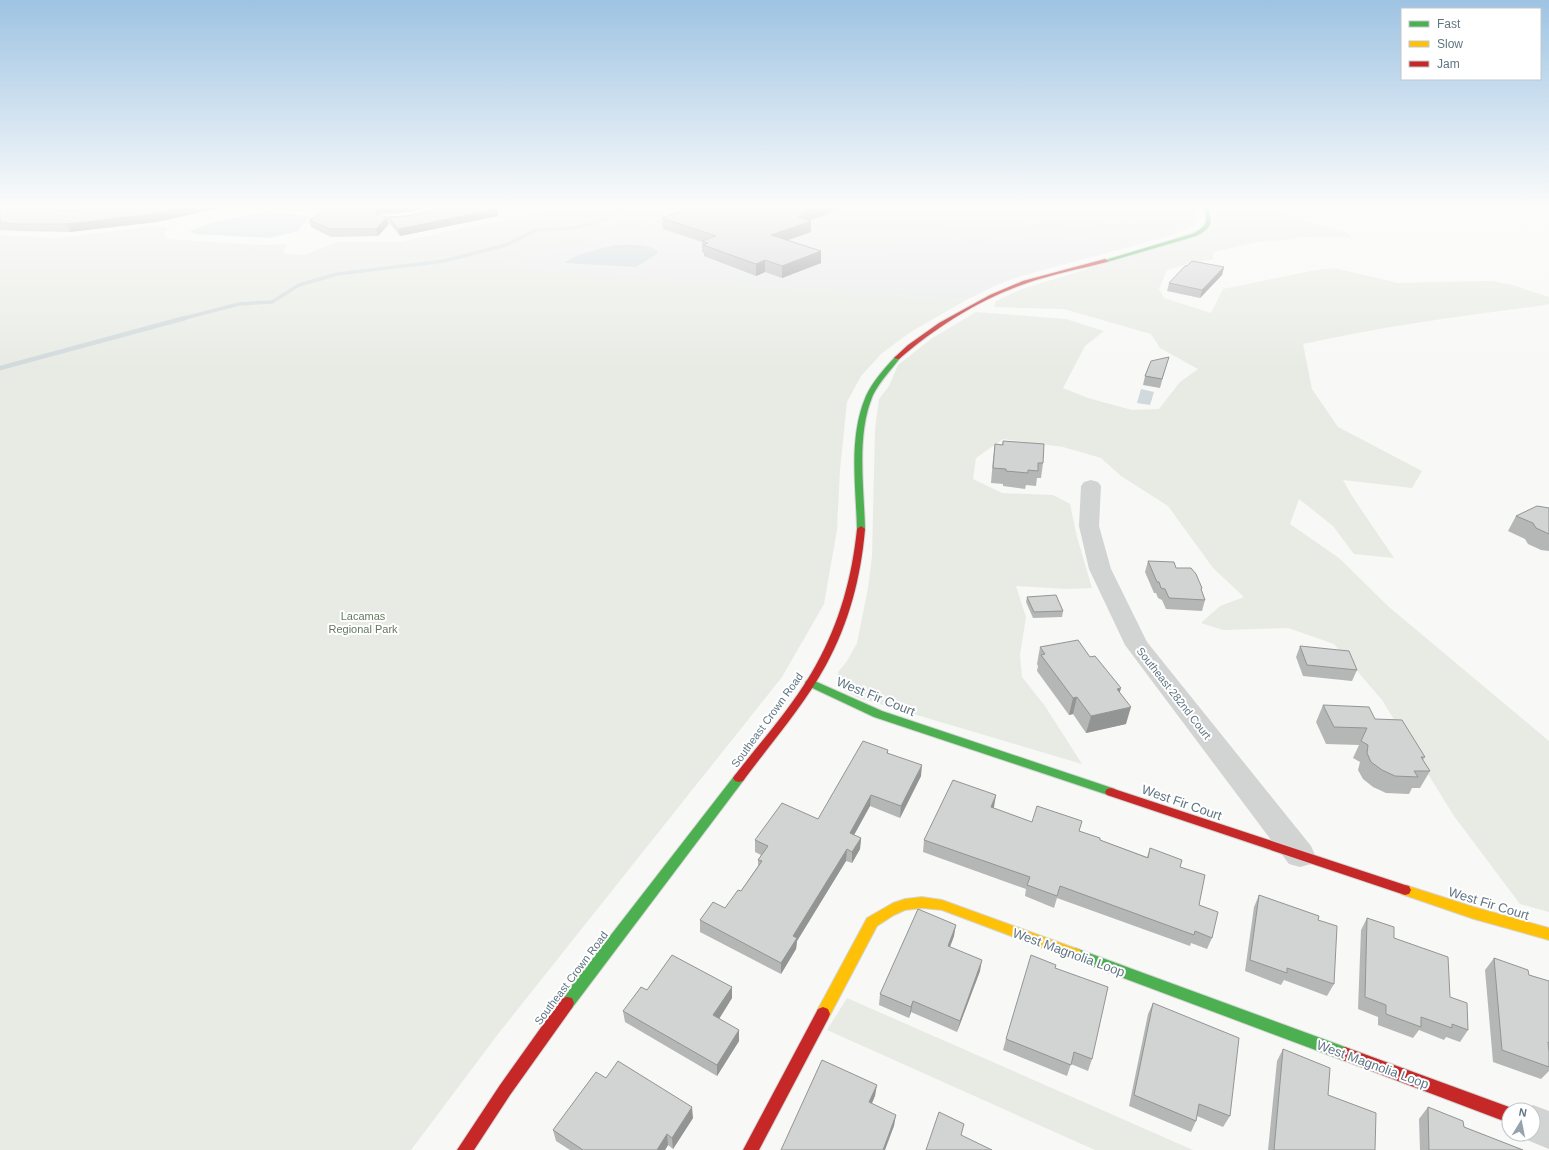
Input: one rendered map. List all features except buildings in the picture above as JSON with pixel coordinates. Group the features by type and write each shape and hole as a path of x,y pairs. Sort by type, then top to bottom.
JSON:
{"street":[{"name":"Southeast Crown Road","path":"465,1150 522,1065 562,1010 810,683 839,628 849,600 856,573 861,525 858,460 860,427 871,390 888,366 941,325 988,298 1025,283 1101,262"},
{"name":"Southeast 282nd Court","path":"1091,486 1089,526 1100,569 1137,645 1300,855"},
{"name":"West Fir Court","path":"810,683 878,714 1474,913 1549,934"},
{"name":"West Magnolia Loop","path":"751,1150 872,922 885,912 900,904 918,902 936,903 948,907 1501,1112"}],"shaded area":[{"path":"513,262 1074,262 1021,276 999,284 966,300 499,268"},
{"path":"566,262 645,262 636,267 565,263"},
{"path":"1141,389 1154,392 1150,405 1137,403"}],"green space":[{"name":"Lacamas Regional Park","path":"0,262 513,262 500,268 966,300 909,333 881,354 861,376 847,402 840,470 837,530 824,604 782,677 498,1034 411,1150 0,1150"},
{"path":"1111,262 1200,262 1167,270 1159,289 1164,298 1211,313 1223,289 1311,271 1334,268 1398,283 1492,281 1512,285 1549,297 1549,304 1391,327 1303,344 1312,389 1338,427 1422,471 1412,488 1343,480 1352,496 1394,558 1354,554 1333,526 1299,499 1290,524 1339,558 1389,607 1549,741 1549,912 1520,904 1454,816 1382,700 1334,644 1288,628 1223,630 1201,623 1220,606 1244,597 1213,568 1168,506 1121,476 1101,458 1063,447 1003,439 976,458 973,479 1002,493 1053,495 1070,504 1077,537 1092,588 1067,589 1016,586 1026,617 1020,655 1022,677 1045,706 1082,764 856,697 837,686 838,672 847,661 857,643 868,588 872,556 875,429 879,399 889,386 898,365 931,339 976,312 1066,319 1104,331 1085,346 1063,388 1088,398 1132,410 1159,409 1180,382 1198,369 1160,348 1151,334 1064,309 994,307 996,301 1022,289"},
{"path":"847,998 1193,1150 1095,1150 827,1030"}],"waterway":[{"path":"181,319 239,304 272,302 299,285 337,274 439,262"},
{"path":"0,368 185,318"}],"traffic: fast":[{"path":"861,529 859,460 863,416 870,396 881,376 897,358"},
{"path":"810,683 878,714 1111,792"},
{"path":"567,1003 739,778"},
{"path":"1075,954 1345,1054"}],"traffic: slow":[{"path":"1405,890 1474,913 1549,934"},
{"path":"823,1014 872,922 889,911 905,904 932,903 942,905 1075,954"}],"traffic: jam":[{"path":"897,358 910,346 941,324 975,304 1009,288 1025,282 1102,262"},
{"path":"739,778 802,695 821,665 839,629 856,570 861,529"},
{"path":"1111,792 1405,890"},
{"path":"465,1150 505,1090 567,1003"},
{"path":"751,1150 823,1014"},
{"path":"1345,1054 1501,1112"}]}
